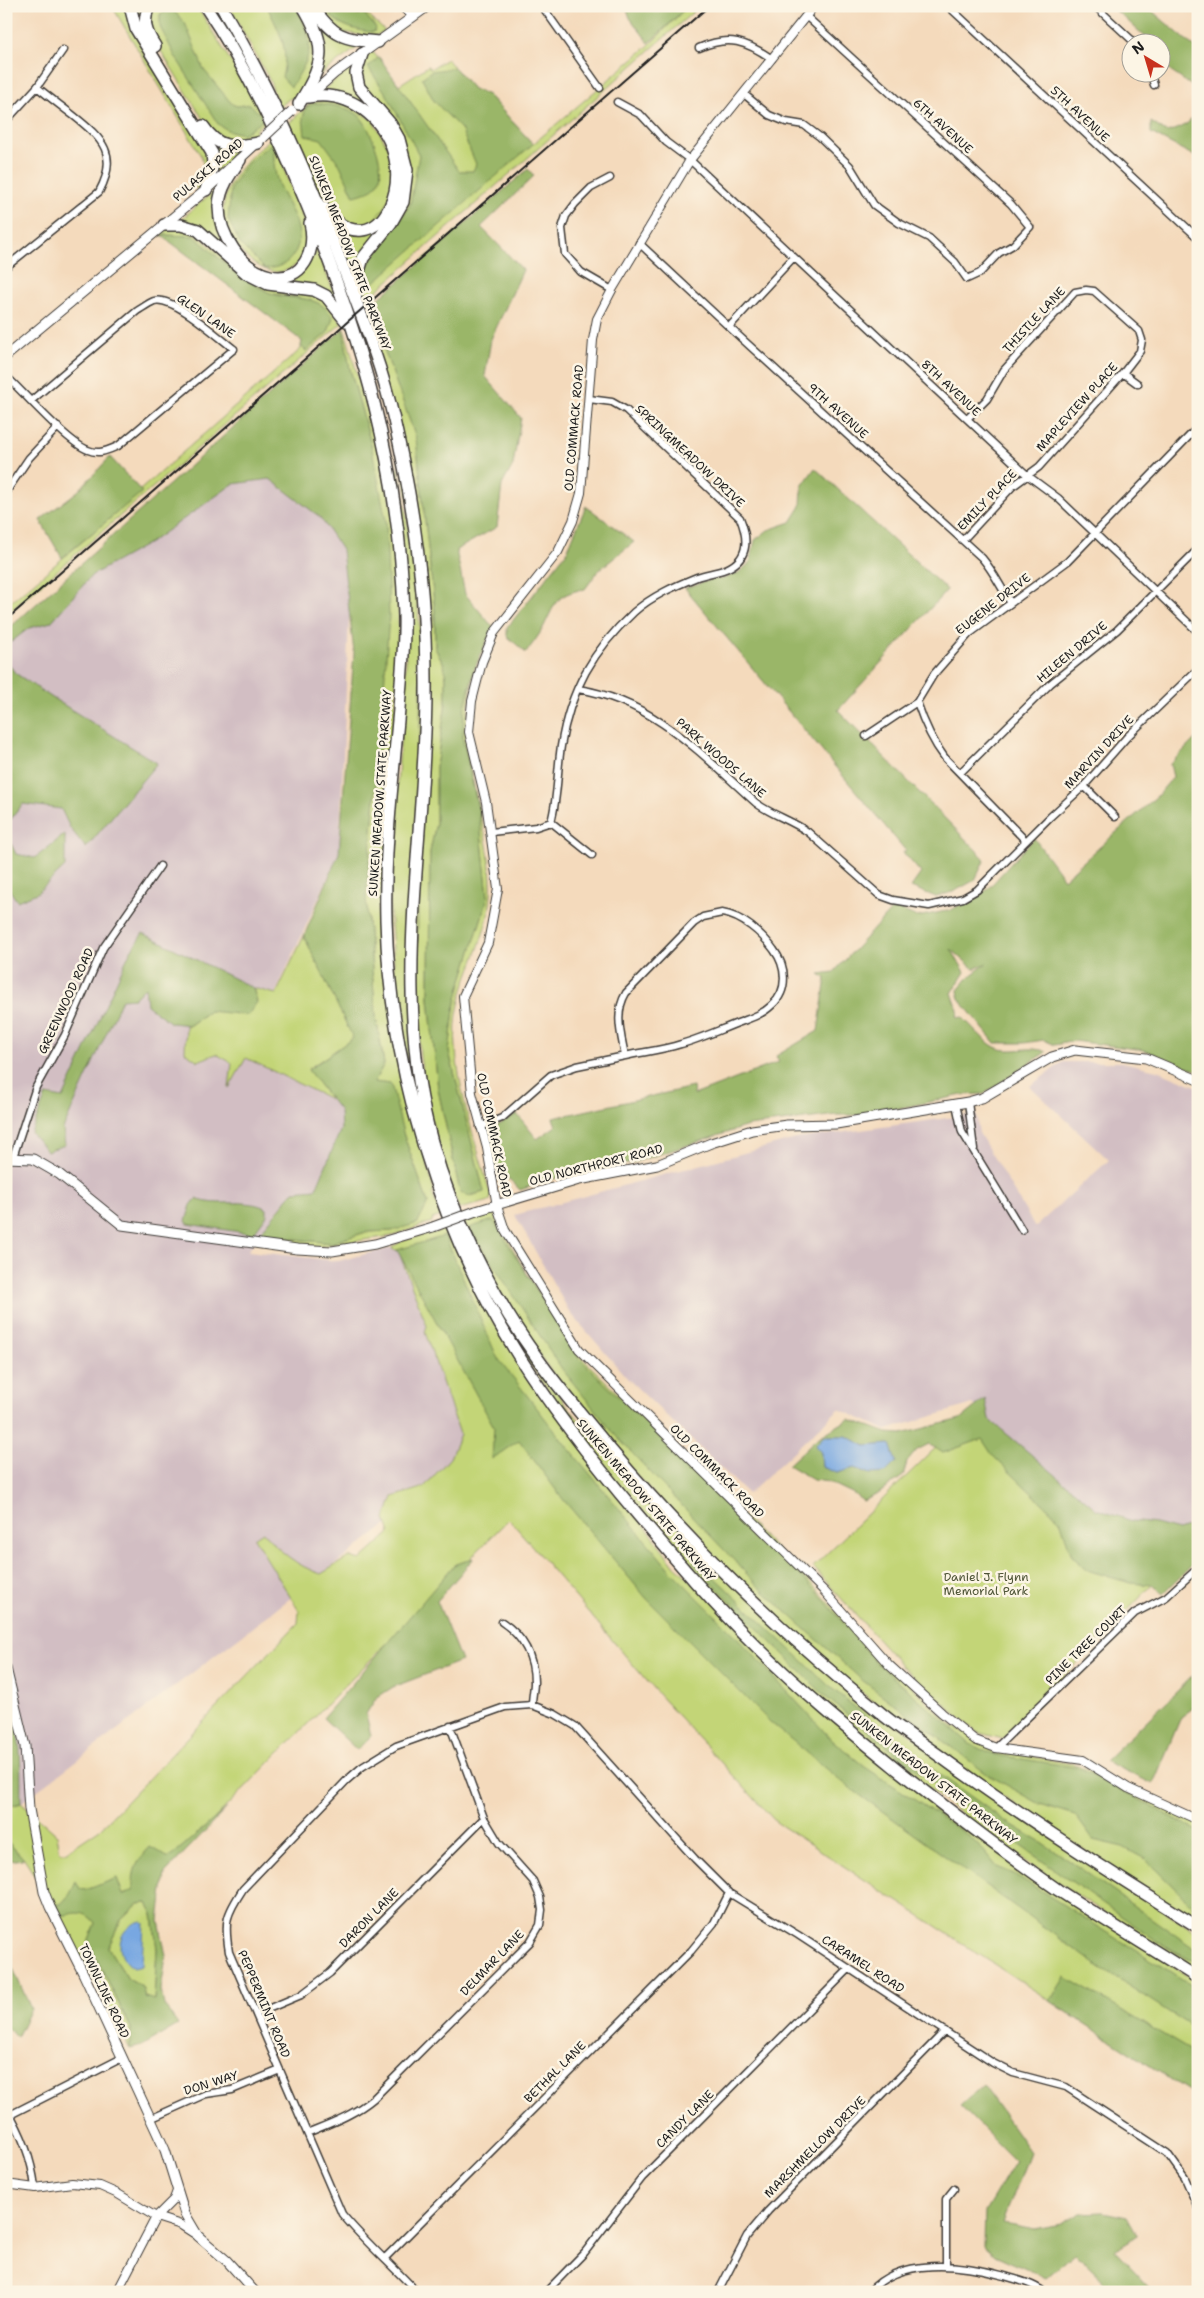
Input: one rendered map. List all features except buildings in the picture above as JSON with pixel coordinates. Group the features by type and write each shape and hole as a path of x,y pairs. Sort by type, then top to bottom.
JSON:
{"highway":[{"path":"130,6 136,29 212,153 213,164 206,190"},
{"path":"149,6 145,15 144,25 149,37 210,137 221,144 237,146 261,140"},
{"name":"SUNKEN MEADOW STATE PARKWAY","path":"221,6 265,83 317,200 356,300 394,416 419,557 426,635 424,771 412,934 412,973 417,1055 432,1142 449,1191 479,1264 538,1361 576,1408 639,1483 704,1553 789,1635 885,1717 985,1789 1102,1867 1198,1927"},
{"path":"299,104 316,77 321,58 320,44 303,6"},
{"path":"312,6 336,34 349,40 378,42"},
{"name":"SUNKEN MEADOW STATE PARKWAY","path":"206,8 248,78 290,162 330,261 361,352 391,476 399,540 404,617 403,653 388,836 386,920 399,1045 426,1152 444,1205 479,1286 516,1352 552,1407 598,1468 688,1576 757,1647 829,1714 956,1816 1060,1891 1198,1978"},
{"path":"356,300 357,278 363,258 391,223 403,202 406,170 399,138 390,123 359,87 356,73 362,54"},
{"path":"299,104 318,95 348,100 359,105 371,115 388,136 394,152 398,174 391,208 381,221 363,230 343,228 317,200"},
{"path":"240,160 223,188 219,205 221,221 233,248 242,259 260,272 270,276 292,273 302,267 307,259 312,250 312,231 304,200"},
{"path":"164,225 198,230 246,273 268,284 314,290 326,296 342,314 361,352"}],"main road":[{"name":"PULASKI ROAD","path":"6,356 206,190 335,73 428,6"},
{"name":"OLD NORTHPORT ROAD","path":"9,1158 33,1159 59,1174 122,1225 297,1249 332,1251 375,1244 579,1180 657,1165 711,1143 752,1130 787,1125 836,1124 968,1102 982,1098 1052,1057 1075,1050 1146,1058 1198,1080"},
{"name":"TOWNLINE ROAD","path":"6,1668 9,1692 25,1746 29,1809 44,1892 165,2150 185,2214 198,2236 227,2261 254,2292"}],"street":[{"path":"401,6 412,17"},
{"path":"542,6 600,88"},
{"name":"OLD COMMACK ROAD","path":"814,6 690,160 612,290 597,319 593,340 581,493 573,521 558,552 494,633 482,662 474,694 469,732 491,832 498,876 496,903 488,943 463,996 468,1067 475,1109 487,1148 497,1206 505,1230 579,1349 824,1591 889,1665 975,1740 996,1748 1083,1760 1128,1788 1198,1820"},
{"name":"5TH AVENUE","path":"948,6 1198,238"},
{"path":"1094,6 1123,32"},
{"name":"6TH AVENUE","path":"744,94 769,115 786,122 804,125 820,137 850,166 874,204 899,223 929,238 955,262 967,279 980,273 999,253 1013,245 1030,227 1011,204 807,17"},
{"path":"699,48 712,42 728,40 757,48 772,59"},
{"path":"6,122 36,87 63,50"},
{"path":"6,267 99,192 107,177 108,163 105,149 97,134 36,87"},
{"name":"8TH AVENUE","path":"617,102 642,116 666,142 690,160 1027,475 1058,498 1198,632"},
{"path":"610,178 591,188 575,204 566,216 562,228 564,254 581,272 612,290"},
{"name":"9TH AVENUE","path":"640,244 728,327 963,540 993,570 1001,588 1011,603"},
{"path":"728,327 793,258"},
{"name":"THISTLE LANE","path":"967,418 987,399 1004,370 1075,292 1094,291 1104,298 1139,331 1142,340 1140,352"},
{"name":"GLEN LANE","path":"6,376 58,427 88,450 97,452 107,451 118,446 234,349 180,308 168,302 155,301 137,311 32,400"},
{"name":"MAPLEVIEW PLACE","path":"1027,475 1038,467 1140,352"},
{"path":"1123,373 1138,384"},
{"name":"SPRINGMEADOW DRIVE","path":"551,822 556,801 561,745 568,714 578,688 595,655 619,627 644,603 673,587 732,566 743,555 747,534 740,518 626,410 612,402 589,399"},
{"path":"6,492 29,458 58,427"},
{"name":"EUGENE DRIVE","path":"917,702 934,674 969,634 1068,561 1198,428"},
{"name":"EMILY PLACE","path":"963,540 1014,486 1027,475"},
{"name":"HILEEN DRIVE","path":"960,773 1050,684 1117,630 1198,548"},
{"name":"MARVIN DRIVE","path":"996,873 1026,841 1084,786 1127,737 1198,669"},
{"name":"PARK WOODS LANE","path":"578,688 610,696 644,710 664,724 768,812 796,824 808,832 879,895 918,906 943,904 963,898 996,873"},
{"path":"866,736 917,702 934,743 960,773 1026,841"},
{"path":"1084,786 1115,817"},
{"path":"491,832 536,827 551,822 592,854"},
{"name":"GREENWOOD ROAD","path":"9,1158 36,1088 65,1035 103,948 160,866"},
{"path":"480,1126 502,1118 551,1075 577,1066 680,1045 762,1014 774,1004 781,992 784,979 780,959 764,938 734,915 722,913 703,917 686,930 621,1000 618,1017 625,1056"},
{"path":"968,1102 974,1153"},
{"path":"956,1104 962,1132 1022,1230"},
{"name":"PINE TREE COURT","path":"996,1748 1135,1613 1166,1597 1198,1568"},
{"path":"502,1622 515,1631 524,1641 530,1658 534,1680 532,1705"},
{"name":"PEPPERMINT ROAD","path":"416,2292 385,2258 359,2235 342,2214 229,1952 226,1929 229,1910 243,1889 362,1767 396,1746 450,1726 505,1707 532,1705"},
{"name":"CARAMEL ROAD","path":"532,1705 555,1714 575,1726 695,1859 730,1893 798,1935 993,2063 1013,2073 1066,2086 1167,2154 1185,2178 1198,2208"},
{"name":"DELMAR LANE","path":"307,2133 345,2117 362,2108 374,2098 530,1942 540,1925 542,1910 540,1897 533,1881 499,1842 484,1818 450,1726"},
{"name":"DARON LANE","path":"256,2014 301,1995 330,1973 484,1818"},
{"name":"BETHAL LANE","path":"385,2258 691,1952 714,1923 730,1893"},
{"name":"CANDY LANE","path":"546,2292 585,2252 642,2178 849,1969"},
{"name":"MARSHMELLOW DRIVE","path":"718,2292 747,2236 768,2211 945,2032"},
{"path":"8,2116 122,2058"},
{"name":"DON WAY","path":"150,2119 206,2094 232,2090 280,2070"},
{"path":"6,2107 8,2116 33,2167 35,2188"},
{"path":"6,2184 35,2188 72,2183 100,2186 118,2194 156,2217 181,2225 198,2236"},
{"path":"946,2265 946,2200 954,2189"},
{"path":"117,2292 156,2217 174,2200 177,2191"},
{"path":"869,2292 877,2283 889,2275 946,2265 974,2268 1013,2278 1044,2292"}],"shaded area":[{"path":"270,479 320,517 352,547 339,853 246,1058 330,1099 340,1111 341,1129 316,1189 294,1191 248,1251 338,1261 402,1245 509,1432 21,1803 17,1732 6,1701 6,632 103,548 233,484"},
{"path":"1063,1062 1122,1062 1157,1070 1198,1087 1198,1536 1157,1580 973,1404 886,1430 839,1409 748,1494 627,1378 569,1311 515,1215 796,1139 976,1114 979,1133 1035,1227 1109,1160 1030,1086"}],"green space":[{"path":"112,6 126,6 208,152 209,172 206,181 199,190 193,186 204,167 201,156"},
{"path":"133,6 146,6 141,24 145,36 206,136 220,145 237,147 239,151 214,173 216,160 212,149 141,31"},
{"path":"153,6 197,6 267,120 255,130 257,134 238,142 232,142 221,138 209,129 151,35 150,10"},
{"path":"229,6 299,6 316,43 310,81 292,99 290,98 279,108 270,81"},
{"path":"267,6 296,6 309,40 308,56 291,87 282,77 285,57 284,48"},
{"path":"309,6 361,45 318,76"},
{"path":"315,6 323,6 328,10 333,6 350,6 356,13 361,9 385,31 373,37 337,31"},
{"path":"337,6 347,6 357,15 363,12 376,28 374,32 351,28 335,20 331,16 331,11"},
{"path":"626,6 688,6 649,43 630,18"},
{"path":"688,6 700,6 363,303 361,295 362,270 409,180 361,86 362,63 370,52 373,52 399,85 428,66 430,69 447,59 473,89 488,95 533,144 647,47"},
{"path":"1111,6 1146,6 1198,50 1198,90 1172,72 1172,32 1140,32"},
{"path":"172,9 185,23 204,70 232,104 237,106 250,104 265,119 243,134 229,131 218,124 175,56 160,27 160,14"},
{"path":"379,57 459,171 473,171 476,164 461,129 434,101 422,78 431,71 455,68 473,89 488,95 533,144 370,286 366,277 366,267 410,205 419,155 387,95 368,67"},
{"path":"356,64 353,74 387,125 403,166 400,190 382,121 319,93"},
{"path":"337,99 373,120 391,153 394,187 382,215 366,224 350,225 326,206 288,124 311,102"},
{"path":"316,103 348,109 362,119 375,145 380,166 381,174 379,181 372,189 354,196 340,165 321,139 305,135 303,118 306,107"},
{"path":"1198,106 1198,158 1151,133 1151,122 1166,132 1182,127 1190,121"},
{"path":"272,137 281,153 287,178 309,233 301,262 280,272 259,266 241,252 228,233 223,215 226,195 235,175"},
{"path":"274,141 274,165 277,179 294,216 299,235 294,254 288,261 278,267 265,269 240,244 228,219 231,188 245,165"},
{"path":"528,169 534,176 481,227 523,270 491,339 485,376 521,418 513,465 502,485 497,527 456,550 465,594 493,627 474,670 464,710 463,740 479,813 488,897 454,1010 449,1052 484,1192 469,1196 460,1192 438,1089 429,998 430,852 436,823 436,767 446,703 446,679 444,664 435,648 435,611 416,438 369,307"},
{"path":"222,184 218,212 224,237 236,257 253,271 272,278 290,277 305,267 315,246 337,300 318,288 261,277 234,259 202,229 178,222"},
{"path":"399,192 398,202 353,279 327,220 362,232"},
{"path":"171,228 190,229 237,269 319,294 342,323 6,615 6,606 141,492 140,490 301,349 301,346 306,350 317,303 296,297 269,293 228,266 194,236 161,235 160,233"},
{"path":"161,235 194,236 229,267 258,287 276,295 320,304 333,318 328,332 306,351 301,346 302,341"},
{"path":"369,307 416,438 435,611 435,648 444,664 446,679 446,703 436,767 436,823 430,852 429,998 438,1089 460,1192 469,1196 484,1192 449,1052 454,1010 488,897 479,813 463,741 464,710 474,670 468,715 467,742 472,778 488,851 491,887 488,917 484,932 459,1004 456,1026 456,1050 464,1100 491,1196 490,1201 459,1209 448,1179 430,1115 420,1057 415,983 418,908 422,562 372,333 374,330 365,310"},
{"path":"344,328 386,474 396,531 399,602 386,987 434,1192 432,1193 441,1216 432,1219 432,1222 392,1236 316,1247 256,1240 258,1235 331,1243 366,1232 392,1231 428,1203 404,1136 374,1082 384,1064 376,1017 366,897 381,732 371,444 350,369"},
{"path":"343,329 350,369 371,444 386,521 389,615 381,732 366,897 376,1017 384,1064 374,1082 391,1084 404,1136 428,1203 418,1223 392,1231 366,1232 331,1243 258,1235 294,1191 316,1189 341,1129 340,1111 308,1070 353,1038 304,936 339,853 354,653 342,550 320,517 270,479 233,484 151,542 92,575 51,622 29,628 6,646 6,631"},
{"path":"110,457 142,492 62,558 40,520 78,491"},
{"path":"398,468 414,563 421,660 416,1084 411,1086 397,1003 390,910 406,661 393,469"},
{"path":"815,468 947,590 838,710 985,859 975,880 955,891 936,897 911,887 921,873 903,852 906,851 685,588 713,579 723,579 738,573 750,563 755,540 768,530 791,522 801,506 802,486"},
{"path":"586,506 634,542 599,570 585,589 575,591 558,600 540,633 526,653 507,636 507,628 566,553"},
{"path":"6,660 15,673 157,763 86,848 70,828 61,809 23,804 6,825"},
{"path":"1198,736 1198,1071 1144,1050 1074,1041 1055,1045 1044,1040 1024,1043 995,1043 959,999 958,990 970,976 987,963 974,969 951,949 965,972 952,993 958,1010 957,1018 962,1017 995,1047 1007,1050 1034,1049 1046,1052 984,1094 962,1095 867,1115 837,1115 748,1126 632,1163 565,1175 520,1190 510,1180 498,1173 485,1128 498,1125 517,1114 537,1139 556,1126 553,1118 693,1087 694,1095 779,1062 776,1056 818,1031 826,978 819,974 834,972 894,907 917,917 951,910 987,890 1034,838 1064,879 1157,796 1173,777 1170,764"},
{"path":"6,834 16,854 35,858 65,834 65,867 37,893 17,901 6,885"},
{"path":"143,933 253,988 257,1002 248,1015 209,1011 190,1025 171,1023 147,1005 145,987 135,998 122,999 63,1129 65,1145 47,1151 31,1133 46,1095 63,1098 130,952"},
{"path":"304,936 354,1038 308,1069 330,1099 246,1058 229,1088 232,1063 216,1054 198,1061 185,1052 186,1025 190,1025 209,1011 257,1002 253,988 276,994"},
{"path":"196,1199 214,1203 259,1205 267,1209 267,1215 253,1234 188,1224 186,1221 191,1205"},
{"path":"493,1212 524,1269 582,1358 813,1585 847,1622 951,1725 997,1750 1078,1765 1198,1822 1198,1925 1031,1815 909,1729 812,1651 689,1532 630,1468 573,1400 521,1329 493,1284 464,1222"},
{"path":"493,1220 580,1359 821,1596 876,1662 970,1744 991,1754 1080,1768 1198,1831 1198,1911 1145,1859 1123,1847 1093,1840 1075,1815 1040,1804 987,1774 862,1680 763,1591 615,1435 562,1369 469,1228"},
{"path":"448,1228 468,1274 493,1321 675,1566 941,1810 1198,1983 1198,2097 776,1822 658,1694 509,1519 91,1944 93,1952 131,2028 130,2049 53,1904 24,1859 6,1840 6,1807 21,1803 57,1835 60,1852 66,1852 100,1829 298,1623 299,1611 254,1538 263,1532 289,1557 304,1567 321,1574 349,1557 360,1560 390,1533 385,1519 393,1497 424,1487 450,1458 460,1434 425,1332 427,1326 398,1250 393,1250 392,1247 402,1241"},
{"path":"445,1236 497,1357 565,1444 671,1571 735,1635 832,1740 865,1767 968,1835 997,1867 1014,1874 1198,1989 1198,2031 1098,1966 850,1788 770,1722 647,1599 562,1498 519,1440 492,1459 494,1427 397,1250"},
{"path":"520,1342 569,1408 610,1457 842,1686 1198,1934 1198,1974 1007,1849 885,1755 784,1667 698,1581 601,1465 516,1345"},
{"path":"985,1399 989,1419 1096,1509 1132,1521 1178,1530 1198,1523 1198,1559 1163,1594 1153,1585 1130,1583 1087,1570 1072,1556 1060,1520 993,1456 982,1439 943,1453 929,1444 917,1450 907,1462 903,1476 878,1494 863,1501 852,1493 829,1482 813,1480 788,1465 816,1439 849,1419 887,1433 902,1434 960,1419","holes":["824,1436 846,1436 866,1446 890,1444 871,1474 854,1468 837,1473 822,1467 821,1453"]},
{"name":"Daniel J. Flynn Memorial Park","path":"980,1420 1157,1580 1003,1739 976,1732 903,1667 813,1567 952,1432"},
{"path":"474,1558 437,1601 461,1661 393,1687 376,1698 366,1714 371,1736 357,1750 323,1718 454,1565"},
{"path":"695,1559 829,1686 921,1761 1004,1820 1057,1852 1198,1951 1198,1964 1164,1946 985,1821 907,1763 827,1698 692,1563"},
{"path":"1198,1671 1198,1709 1193,1708 1181,1717 1153,1784 1105,1761"},
{"path":"7,1704 19,1738 21,1803 6,1807"},
{"path":"227,1808 165,1873 159,1921 166,1956 161,1990 164,2005 178,2025 142,2046 130,2049 131,2028 88,1942 95,1923 80,1913 61,1916 53,1904 61,1904 70,1894 76,1881 80,1889 86,1890 117,1878 123,1895 133,1890 133,1877 136,1866 150,1847 169,1858","holes":["147,1903 153,1914 157,1950 154,2000 145,1997 142,1987 128,1979 108,1948 121,1920 138,1904"]},
{"path":"6,1840 24,1859 6,1861"},
{"path":"147,1903 153,1914 157,1950 154,2001 145,1997 142,1987 128,1979 108,1948 121,1920 138,1904"},
{"path":"6,1924 9,1933 7,1955 31,2009 17,2037 6,2027"},
{"path":"1065,1977 1198,2055 1198,2097 1050,2001"},
{"path":"983,2085 1030,2152 1003,2223 1035,2229 1061,2224 1081,2213 1103,2212 1127,2217 1137,2235 1115,2250 1154,2292 1115,2292 1075,2253 1046,2278 995,2255 984,2245 985,2211 1015,2161 960,2106"}],"water":[{"path":"824,1436 846,1436 866,1446 890,1444 896,1462 885,1473 871,1474 854,1468 837,1473 822,1467 821,1453 816,1445"},
{"path":"141,1921 144,1923 142,1966 134,1968 127,1963 123,1956 120,1942 126,1929"}],"railway":[{"path":"6,620 709,6"}]}
